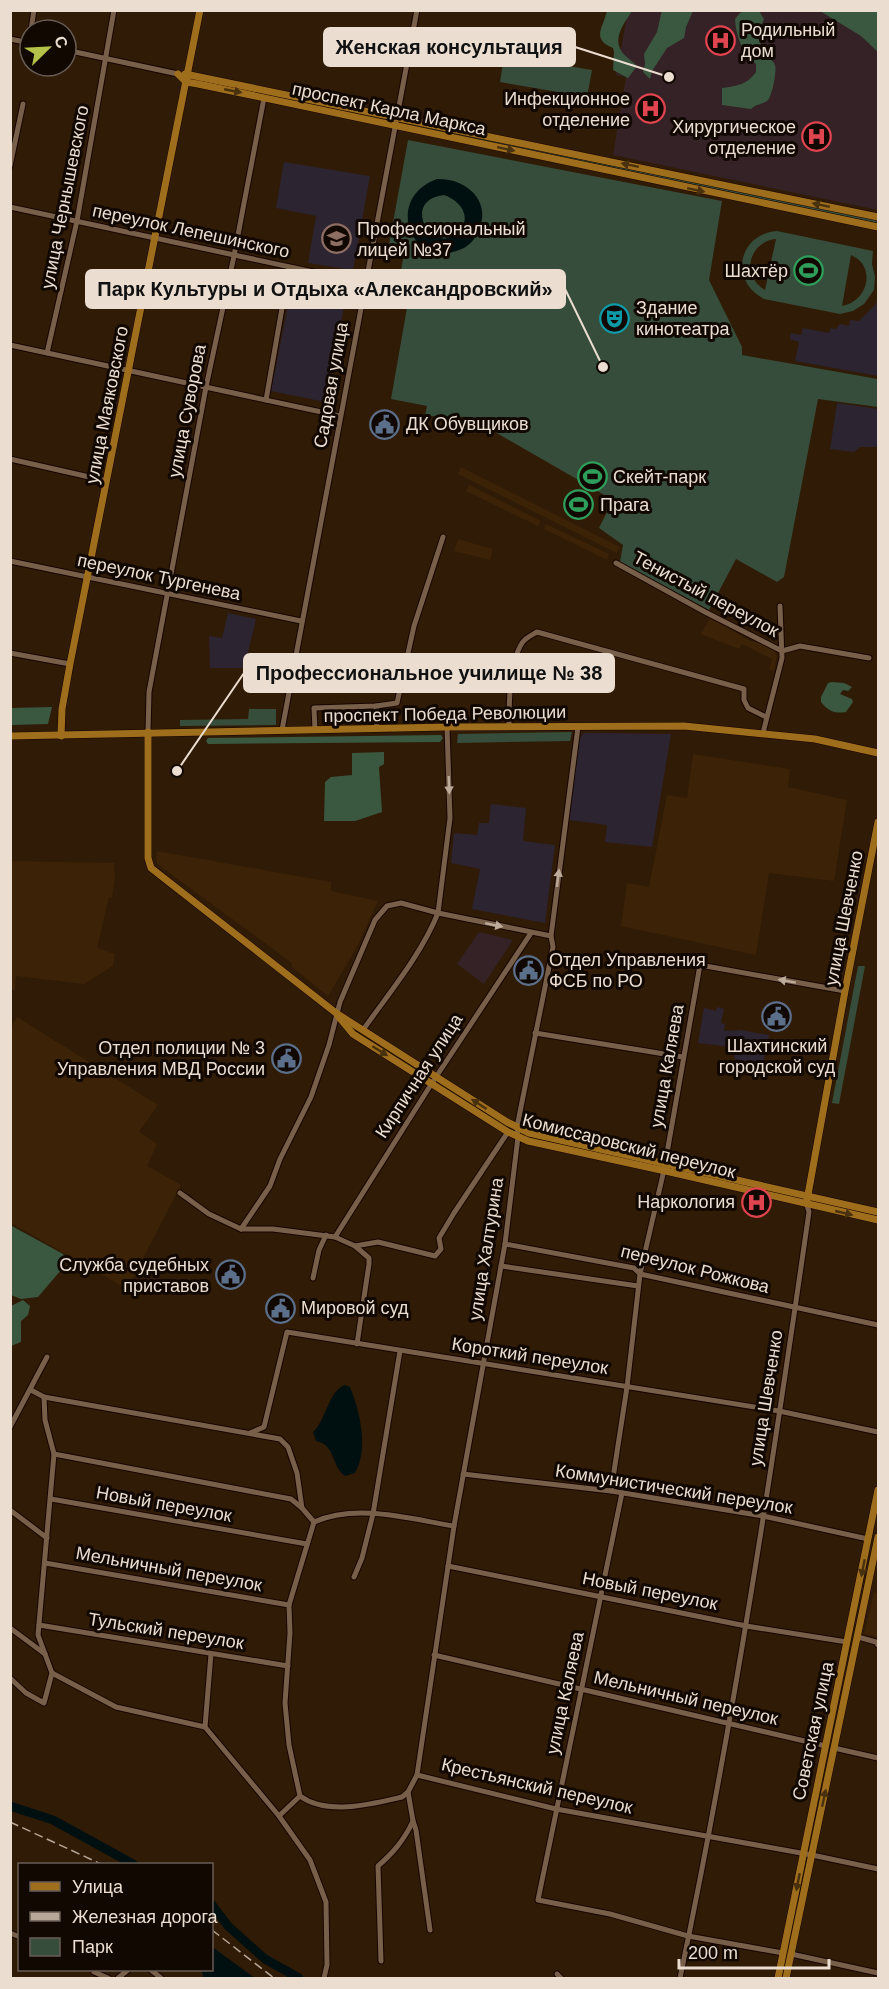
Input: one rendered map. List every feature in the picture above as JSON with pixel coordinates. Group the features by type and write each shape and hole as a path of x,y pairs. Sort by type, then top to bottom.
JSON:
{"main road":[{"name":"улица Маяковского","path":"61,736 62,709 70,664 200,10"},
{"name":"проспект Карла Маркса","path":"178,74 188,73 879,217"},
{"path":"178,74 186,82"},
{"name":"проспект Карла Маркса","path":"186,82 879,227"},
{"name":"проспект Победа Революции","path":"10,736 377,728 684,726 815,738 879,753"},
{"name":"Комиссаровский переулок","path":"148,732 148,858 151,868 336,1013 508,1132 528,1141 665,1167"},
{"name":"улица Шевченко","path":"807,1200 879,822"},
{"name":"Комиссаровский переулок","path":"336,1013 342,1024 353,1034 529,1133 807,1200 879,1220"},
{"name":"Комиссаровский переулок","path":"807,1200 879,1212"},
{"name":"Советская улица","path":"808,1854 826,1746 879,1490"},
{"name":"Коммунистический переулок","path":"868,1539 878,1540"},
{"name":"Советская улица","path":"778,1978 787,1953 834,1748 878,1540"},
{"name":"Советская улица","path":"786,1978 787,1953"}],"street":[{"name":"улица Чернышевского","path":"47,353 77,221 114,10"},
{"name":"Садовая улица","path":"282,730 417,10"},
{"name":"проспект Карла Маркса","path":"78,52 178,74"},
{"name":"улица Суворова","path":"148,732 149,692 206,387 264,98"},
{"path":"10,166 23,104"},
{"name":"переулок Лепешинского","path":"10,207 365,284"},
{"path":"266,400 290,268"},
{"path":"10,345 340,416"},
{"path":"10,459 107,481"},
{"path":"315,730 314,708 397,703 414,626 443,537"},
{"name":"переулок Тургенева","path":"10,561 302,621"},
{"name":"Тенистый переулок","path":"616,563 782,651"},
{"path":"763,733 782,658 780,606"},
{"path":"509,727 511,684 515,660 522,642 537,632 744,689 747,708 766,717"},
{"path":"782,651 800,646 869,658"},
{"path":"10,652 70,664"},
{"path":"376,706 377,728"},
{"path":"363,1030 406,968 438,913 450,818 447,727"},
{"name":"улица Халтурина","path":"417,1775 454,1526 505,1244 518,1137 517,1127 553,947 551,936 578,728"},
{"path":"241,1229 270,1186 280,1159 311,1097 329,1045 336,1013 381,911 393,904 401,903 438,913 551,936"},
{"name":"Кирпичная улица","path":"335,1237 434,1080 531,933"},
{"name":"улица Каляева","path":"611,1491 627,1387 640,1274 665,1167 700,965 845,991"},
{"path":"535,1033 683,1057"},
{"name":"улица Халтурина","path":"355,1246 378,1242 435,1256 441,1249 439,1238 508,1132"},
{"path":"180,1193 209,1214 241,1229 273,1228 326,1235 355,1246 369,1258 357,1344"},
{"name":"улица Шевченко","path":"680,1978 709,1837 746,1626 809,1212 807,1200"},
{"path":"313,1278 319,1250 326,1235"},
{"name":"переулок Рожкова","path":"505,1244 634,1268 640,1274 795,1309 879,1325"},
{"name":"переулок Рожкова","path":"501,1266 638,1286"},
{"name":"Короткий переулок","path":"250,1433 264,1427 287,1332 779,1411 879,1432"},
{"path":"354,1577 362,1558 373,1514 400,1351"},
{"path":"10,1427 47,1357"},
{"path":"31,1390 44,1397 280,1439 288,1447 297,1473 302,1508"},
{"path":"10,1678 26,1693 44,1703 52,1672 38,1635 54,1454 45,1420 44,1397"},
{"path":"54,1454 291,1499 314,1522"},
{"name":"Коммунистический переулок","path":"463,1474 611,1491 763,1516 868,1539"},
{"name":"улица Каляева","path":"622,1493 538,1900 610,1914 688,1936"},
{"name":"Новый переулок","path":"51,1499 307,1544"},
{"path":"10,1510 47,1538"},
{"path":"314,1522 337,1514 373,1514 454,1526"},
{"path":"314,1522 289,1605 290,1633 285,1703 289,1745 300,1796 308,1802 352,1808 402,1797 408,1792"},
{"name":"Мельничный переулок","path":"45,1563 289,1605"},
{"name":"Новый переулок","path":"448,1566 746,1626 847,1642"},
{"name":"Тульский переулок","path":"39,1625 288,1666"},
{"path":"10,1639 13,1630 45,1654"},
{"path":"858,1637 879,1645"},
{"path":"205,1727 212,1654"},
{"name":"Мельничный переулок","path":"434,1655 826,1746"},
{"path":"52,1672 116,1707 205,1727 279,1816 310,1860 326,1902 327,1965 324,1978"},
{"path":"834,1748 879,1758"},
{"name":"Крестьянский переулок","path":"408,1792 417,1775 556,1809 879,1869"},
{"path":"408,1792 413,1821 417,1830 430,1930"},
{"path":"279,1816 300,1796"},
{"path":"381,1961 378,1866 395,1851 406,1837 413,1821"},
{"path":"688,1936 787,1953 879,1973"},
{"path":"94,1973 108,1978"}],"shaded area":[{"path":"628,11 878,11 878,210 613,155 626,77 616,75"},
{"name":"Профессиональный лицей №37","path":"284,162 370,176 353,270 308,263 316,216 276,208"},
{"path":"437,179 448,180 458,182 474,194 482,210 482,221 470,243 459,250 442,253 427,250 417,241 410,229 408,215 411,201 421,188","holes":["444,195 450,197 462,209 465,220 459,231 449,238 439,238 425,225 422,216 424,207 431,199"]},
{"path":"294,276 348,287 325,402 271,391"},
{"path":"878,294 878,376 795,361 799,342 790,339 791,333 801,335 803,328 829,333 831,328 836,329 840,324 849,326 850,320 859,321 876,304"},
{"path":"837,403 878,409 878,447 860,447 854,452 830,449"},
{"path":"461,467 620,547 617,553 458,474"},
{"path":"469,485 541,521 538,526 466,491"},
{"path":"546,524 609,554 607,560 544,529"},
{"path":"458,539 493,549 490,560 454,551"},
{"path":"228,613 256,619 245,665 243,668 210,668 209,636 222,638"},
{"path":"710,618 752,642 754,640 774,650 777,656 774,671 769,669 772,659 742,644 739,649 701,634"},
{"path":"584,733 671,734 652,847 605,842 607,825 569,820 578,741"},
{"path":"693,754 790,769 788,787 847,800 834,881 769,873 756,955 621,926 627,883 649,887 667,795 687,798"},
{"path":"491,804 526,808 523,841 555,845 545,923 472,909 480,869 451,863 454,833 477,835 479,823 489,823"},
{"path":"157,851 331,882 331,891 378,901 357,947 328,996 292,967 292,963 164,869 157,863"},
{"path":"11,861 114,863 115,878 112,898 109,897 97,948 115,954 113,966 84,984 16,976 15,990 11,990"},
{"path":"479,932 513,940 484,984 457,964"},
{"path":"717,1007 724,1009 721,1023 725,1024 724,1031 740,1030 769,1035 763,1064 734,1059 735,1053 731,1047 698,1043 704,1008 716,1011"},
{"path":"17,1017 158,1105 139,1132 157,1144 147,1166 181,1185 127,1289 11,1223 10,1030"},
{"path":"345,1385 350,1387 360,1419 362,1453 355,1473 345,1476 337,1467 327,1447 316,1441 313,1432 322,1420 335,1393"},
{"path":"874,1592 878,1593 878,1637 864,1634"},
{"path":"213,1947 255,1978 204,1978 201,1971 213,1971"}],"green space":[{"path":"662,10 693,11 684,38 667,48 652,71 650,79 643,72 644,54 657,32"},
{"path":"607,11 632,11 621,30 618,41 623,54 637,66 628,78 613,70 613,48 606,45 600,37"},
{"path":"745,11 759,11 764,19 760,33 761,46 764,56 772,60 775,65 770,98 751,109 722,105 722,88 745,82 756,72 756,64 743,49 737,32 735,19"},
{"path":"820,11 878,11 878,52 861,36"},
{"path":"505,51 526,54 526,59 592,70 587,97 500,82"},
{"path":"415,123 878,220 878,223 415,126"},
{"path":"408,140 722,201 709,280 742,347 742,355 878,379 878,407 818,399 784,577 777,582 736,559 709,610 620,562 623,545 599,528 613,500 469,417 425,416 427,406 391,399 408,302 396,300 404,253 388,250"},
{"path":"777,231 873,251 874,290 864,304 853,311 840,314 764,299 753,291 742,270 747,249 754,240 764,234","holes":["776,239 765,290 757,284 750,269 754,253 766,242","851,255 864,267 866,283 858,298 842,306"]},
{"path":"828,683 844,683 852,687 848,691 843,690 840,694 852,699 853,702 846,712 832,711 821,702"},
{"path":"52,707 48,724 11,725 11,708"},
{"path":"249,709 276,709 276,725 180,726 180,720 248,719"},
{"path":"572,732 570,741 457,743 458,734"},
{"path":"441,735 443,738 440,742 208,744 206,741 208,738"},
{"path":"384,752 384,764 379,767 382,812 355,821 324,821 325,782 331,777 352,775 352,753"},
{"path":"858,966 865,966 839,1104 832,1103"},
{"path":"10,1225 63,1254 65,1258 61,1270 38,1297 21,1299 11,1295"},
{"path":"23,1300 30,1306 28,1315 21,1321 21,1342 11,1346 11,1306"}],"waterway":[{"path":"10,1806 53,1820 131,1863"},
{"path":"213,1906 228,1926 265,1959 299,1978"}],"railway":[{"path":"10,1822 99,1863"},
{"path":"213,1931 274,1978"}],"place":[{"name":"Родильный дом","path":"720,40"},
{"name":"Женская консультация","path":"669,77"},
{"name":"Инфекционное отделение","path":"651,109"},
{"name":"Хирургическое отделение","path":"817,137"},
{"name":"Профессиональный лицей №37","path":"336,239"},
{"name":"Шахтёр","path":"809,271"},
{"name":"Здание кинотеатра","path":"615,318"},
{"name":"Парк Культуры и Отдыха «Александровский»","path":"603,367"},
{"name":"ДК Обувщиков","path":"385,424"},
{"name":"Скейт-парк","path":"592,477"},
{"name":"Прага","path":"579,505"},
{"name":"Профессиональное училище № 38","path":"177,771"},
{"name":"Отдел Управления ФСБ по РО","path":"528,970"},
{"name":"Шахтинский городской суд","path":"777,1017"},
{"name":"Отдел полиции № 3 Управления МВД России","path":"286,1058"},
{"name":"Наркология","path":"756,1202"},
{"name":"Служба судебных приставов","path":"230,1275"},
{"name":"Мировой суд","path":"280,1308"}]}
